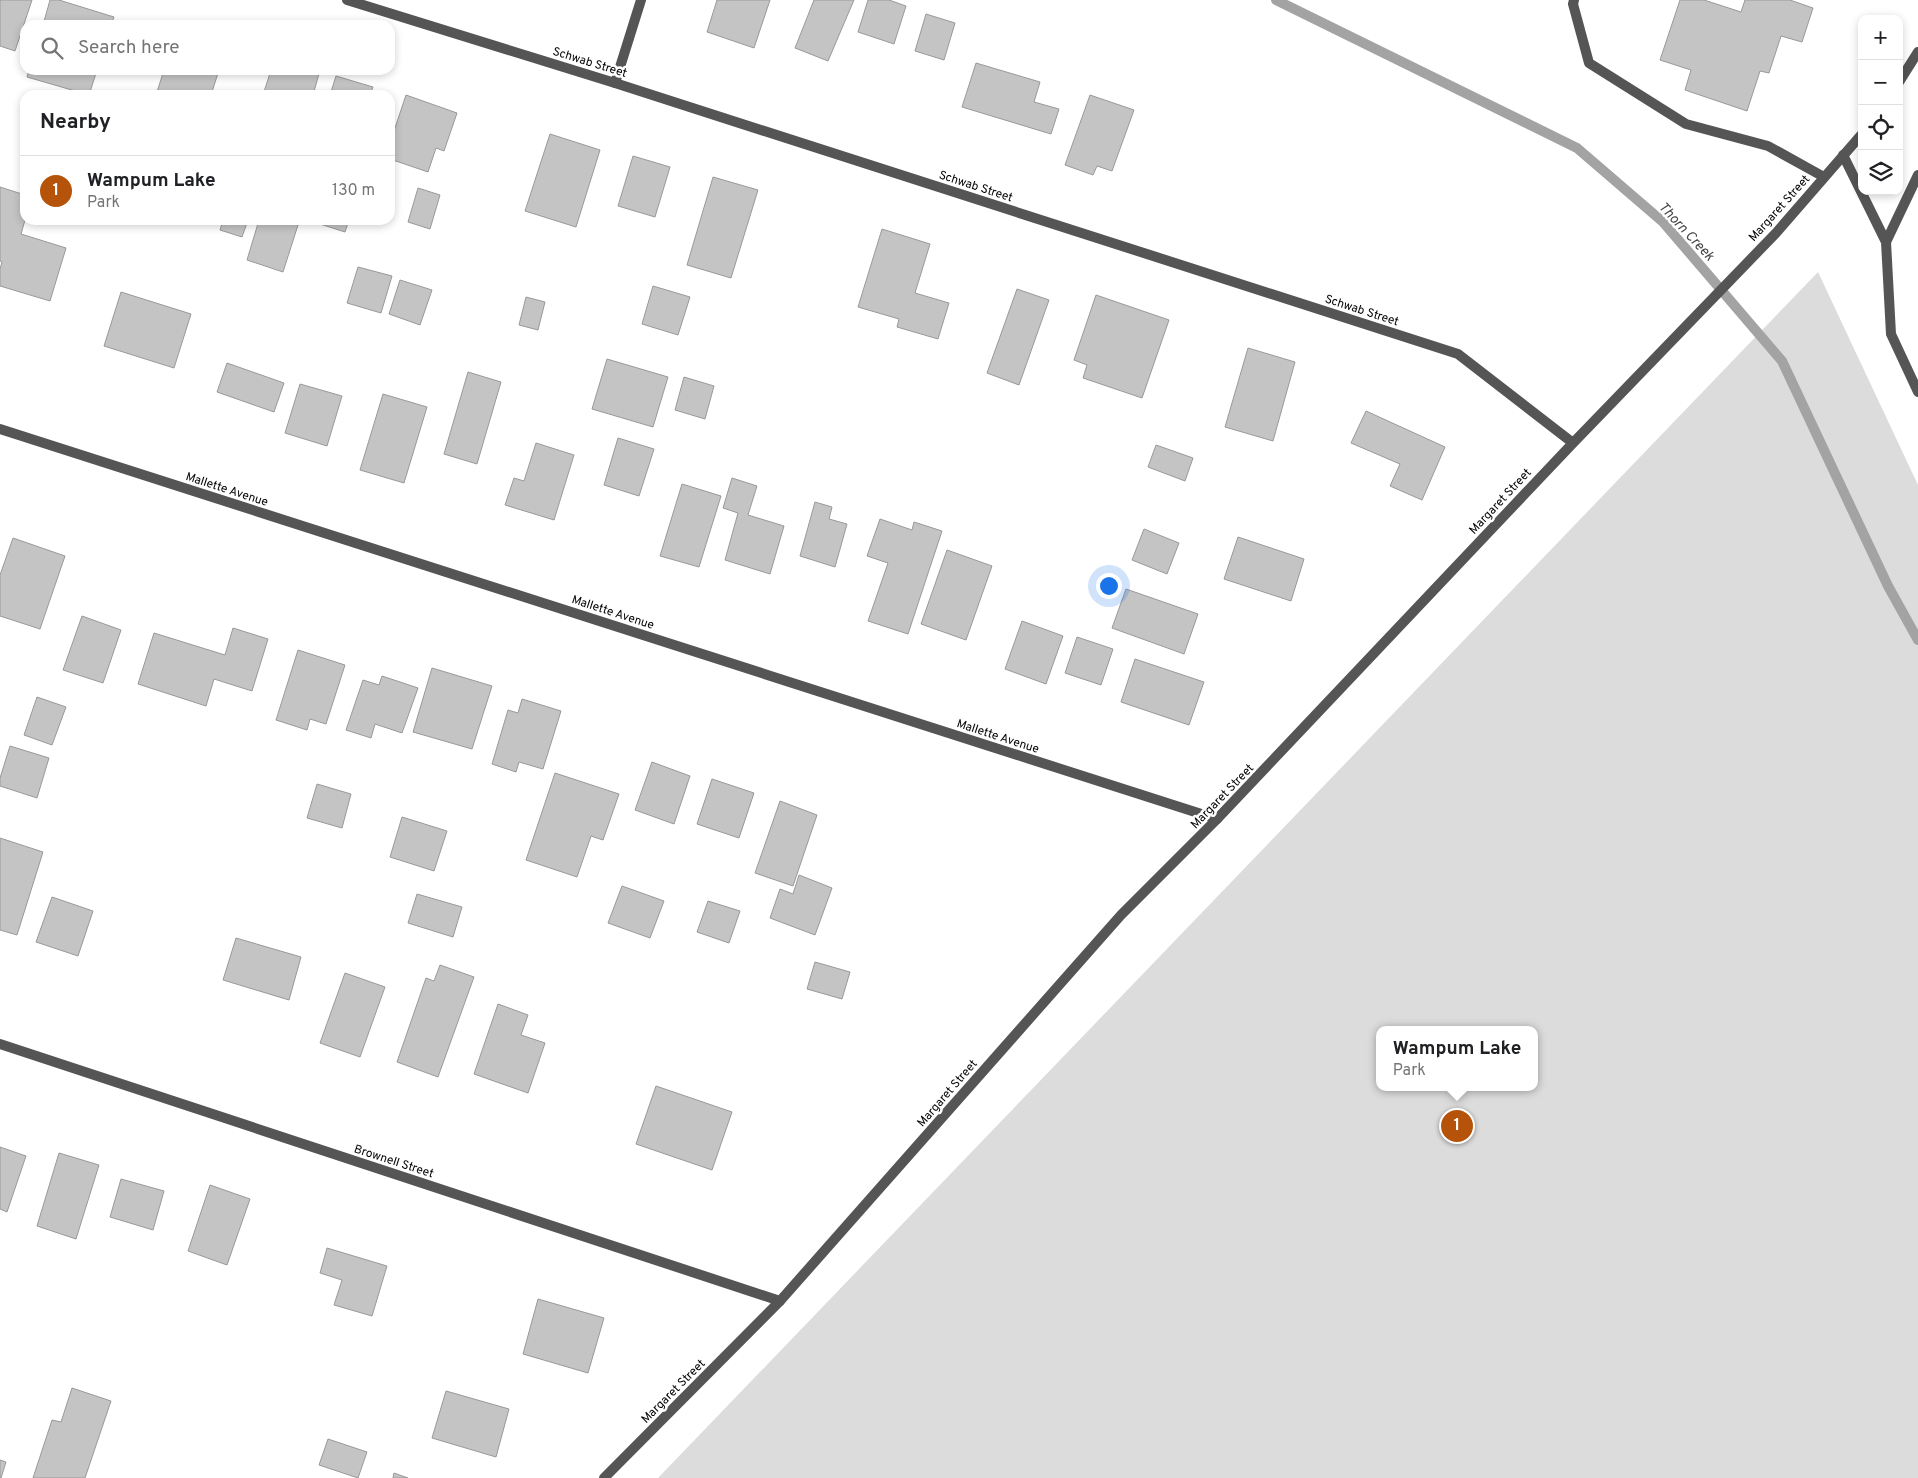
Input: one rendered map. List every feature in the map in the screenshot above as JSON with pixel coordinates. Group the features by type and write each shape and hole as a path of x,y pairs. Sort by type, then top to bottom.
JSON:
{"street":[{"name":"Schwab Street","path":"347,0 615,83 1458,354 1573,443"},
{"path":"615,83 642,0"},
{"path":"1574,0 1573,4 1589,63 1686,124 1768,146 1824,177"},
{"path":"1903,76 1918,52"},
{"name":"Margaret Street","path":"604,1478 780,1301 1121,915 1218,820 1663,348 1776,233 1858,138"},
{"path":"1843,155 1886,242 1890,334 1918,392"},
{"path":"1886,242 1918,175"},
{"name":"Mallette Avenue","path":"0,429 1218,820"},
{"name":"Brownell Street","path":"0,1044 780,1301"}],"shaded area":[{"path":"1818,272 1918,485 1918,1478 658,1478"}],"building":[{"path":"0,0 32,0 25,20 20,20 20,36 15,51 0,46"},
{"path":"50,0 59,0 114,17 113,20 44,20"},
{"path":"717,0 770,0 754,48 707,32"},
{"path":"814,0 854,0 828,61 795,48"},
{"path":"868,0 889,0 906,6 894,44 858,32"},
{"path":"1680,0 1704,0 1741,12 1745,0 1790,0 1813,8 1802,42 1781,36 1769,73 1760,71 1747,111 1685,90 1691,70 1660,60"},
{"path":"926,14 955,23 944,60 915,51"},
{"path":"976,63 1040,82 1034,102 1059,109 1051,134 962,107"},
{"path":"28,75 95,75 91,90 72,90 27,77"},
{"path":"162,75 217,75 213,90 158,90"},
{"path":"269,75 319,75 314,90 265,90"},
{"path":"336,76 373,87 372,90 332,90"},
{"path":"406,95 457,113 444,151 436,148 428,172 395,161 395,128"},
{"path":"1090,95 1134,110 1112,171 1097,166 1093,175 1065,165"},
{"path":"550,134 600,150 576,227 525,211"},
{"path":"633,156 670,167 655,217 618,206"},
{"path":"713,177 758,190 731,278 687,265"},
{"path":"0,187 20,193 20,225 24,225 21,234 66,248 50,301 0,286 2,262 0,261"},
{"path":"418,188 440,195 430,229 408,222"},
{"path":"222,225 246,225 242,237 220,230"},
{"path":"258,225 298,225 283,272 247,260"},
{"path":"323,225 347,225 345,232"},
{"path":"882,229 930,244 915,293 949,303 938,339 897,327 899,319 858,307"},
{"path":"358,267 392,276 381,313 347,303"},
{"path":"400,280 432,290 420,325 389,314"},
{"path":"653,286 690,297 678,335 642,324"},
{"path":"1017,289 1049,300 1019,385 987,373"},
{"path":"121,292 191,314 174,368 104,346"},
{"path":"1096,295 1169,320 1142,398 1083,378 1087,365 1074,360"},
{"path":"526,297 545,302 538,330 519,325"},
{"path":"1248,348 1295,362 1273,441 1225,427"},
{"path":"607,359 668,377 653,427 592,409"},
{"path":"227,363 284,383 274,412 217,392"},
{"path":"468,372 501,382 477,464 444,454"},
{"path":"684,377 714,386 705,419 675,410"},
{"path":"300,384 342,396 327,446 285,433"},
{"path":"383,394 427,407 404,483 360,470"},
{"path":"1366,411 1445,447 1422,500 1390,486 1400,464 1351,443"},
{"path":"618,438 654,449 639,496 604,485"},
{"path":"536,443 574,455 554,520 505,505 514,478 524,481"},
{"path":"1156,445 1193,458 1185,481 1148,467"},
{"path":"732,478 757,486 748,515 784,526 770,574 725,560 738,513 723,508"},
{"path":"682,484 721,496 699,567 660,556"},
{"path":"815,502 832,507 829,519 847,524 835,567 800,556"},
{"path":"880,519 912,530 914,522 942,531 908,634 868,621 888,563 867,556"},
{"path":"1144,529 1179,543 1167,574 1132,560"},
{"path":"1238,537 1304,559 1291,601 1224,579"},
{"path":"13,538 65,556 40,629 0,616 0,575"},
{"path":"947,550 992,566 966,640 921,624"},
{"path":"1126,589 1198,614 1184,654 1112,628"},
{"path":"82,616 121,630 103,683 63,670"},
{"path":"1022,621 1063,636 1046,684 1005,669"},
{"path":"233,628 268,639 252,691 214,679 206,706 138,684 154,633 225,655"},
{"path":"1077,637 1113,649 1101,685 1065,673"},
{"path":"298,650 345,665 326,724 310,719 307,730 276,720"},
{"path":"1135,659 1204,682 1189,725 1121,702"},
{"path":"432,668 492,686 472,749 413,732"},
{"path":"382,676 418,688 402,733 375,724 371,738 346,730 363,680 379,685"},
{"path":"37,697 66,707 52,745 24,735"},
{"path":"522,699 561,711 543,769 519,762 516,772 492,764 508,710 518,713"},
{"path":"10,746 49,758 37,798 0,786 0,778"},
{"path":"652,762 690,776 674,824 635,810"},
{"path":"555,773 619,794 603,840 591,836 577,877 526,860"},
{"path":"712,779 754,793 739,838 697,824"},
{"path":"317,784 351,794 342,828 307,818"},
{"path":"780,801 817,815 793,886 755,873"},
{"path":"402,817 447,831 434,871 390,857"},
{"path":"0,838 43,852 17,935 0,930"},
{"path":"799,875 832,888 815,935 770,918 780,889 793,894"},
{"path":"622,886 664,901 650,938 608,923"},
{"path":"417,894 462,907 453,937 408,923"},
{"path":"52,897 93,911 78,956 36,942"},
{"path":"708,901 740,911 729,943 697,932"},
{"path":"236,938 301,957 289,1000 223,980"},
{"path":"815,962 850,972 842,999 807,989"},
{"path":"440,965 474,977 438,1077 397,1062 426,978 434,981"},
{"path":"345,973 385,987 360,1057 320,1043"},
{"path":"498,1004 528,1015 521,1035 545,1043 528,1093 474,1074"},
{"path":"656,1086 732,1112 712,1170 636,1144"},
{"path":"0,1147 26,1156 7,1212 0,1209"},
{"path":"59,1153 99,1165 76,1239 37,1226"},
{"path":"121,1179 164,1191 153,1230 110,1217"},
{"path":"210,1185 250,1199 227,1265 188,1251"},
{"path":"327,1248 387,1266 372,1316 334,1305 342,1280 320,1273"},
{"path":"538,1299 604,1318 588,1373 523,1354"},
{"path":"72,1388 111,1401 85,1478 33,1478 52,1420 61,1422"},
{"path":"446,1391 509,1409 496,1457 432,1438"},
{"path":"328,1439 367,1452 358,1478 319,1465"},
{"path":"0,1460 6,1462 1,1478 0,1478"},
{"path":"394,1473 408,1478 393,1478"}],"waterway":[{"name":"Thorn Creek","path":"1276,0 1577,148 1663,222 1782,361 1888,586 1918,640"}],"place":[{"name":"Wampum Lake","path":"1457,1126"}]}
